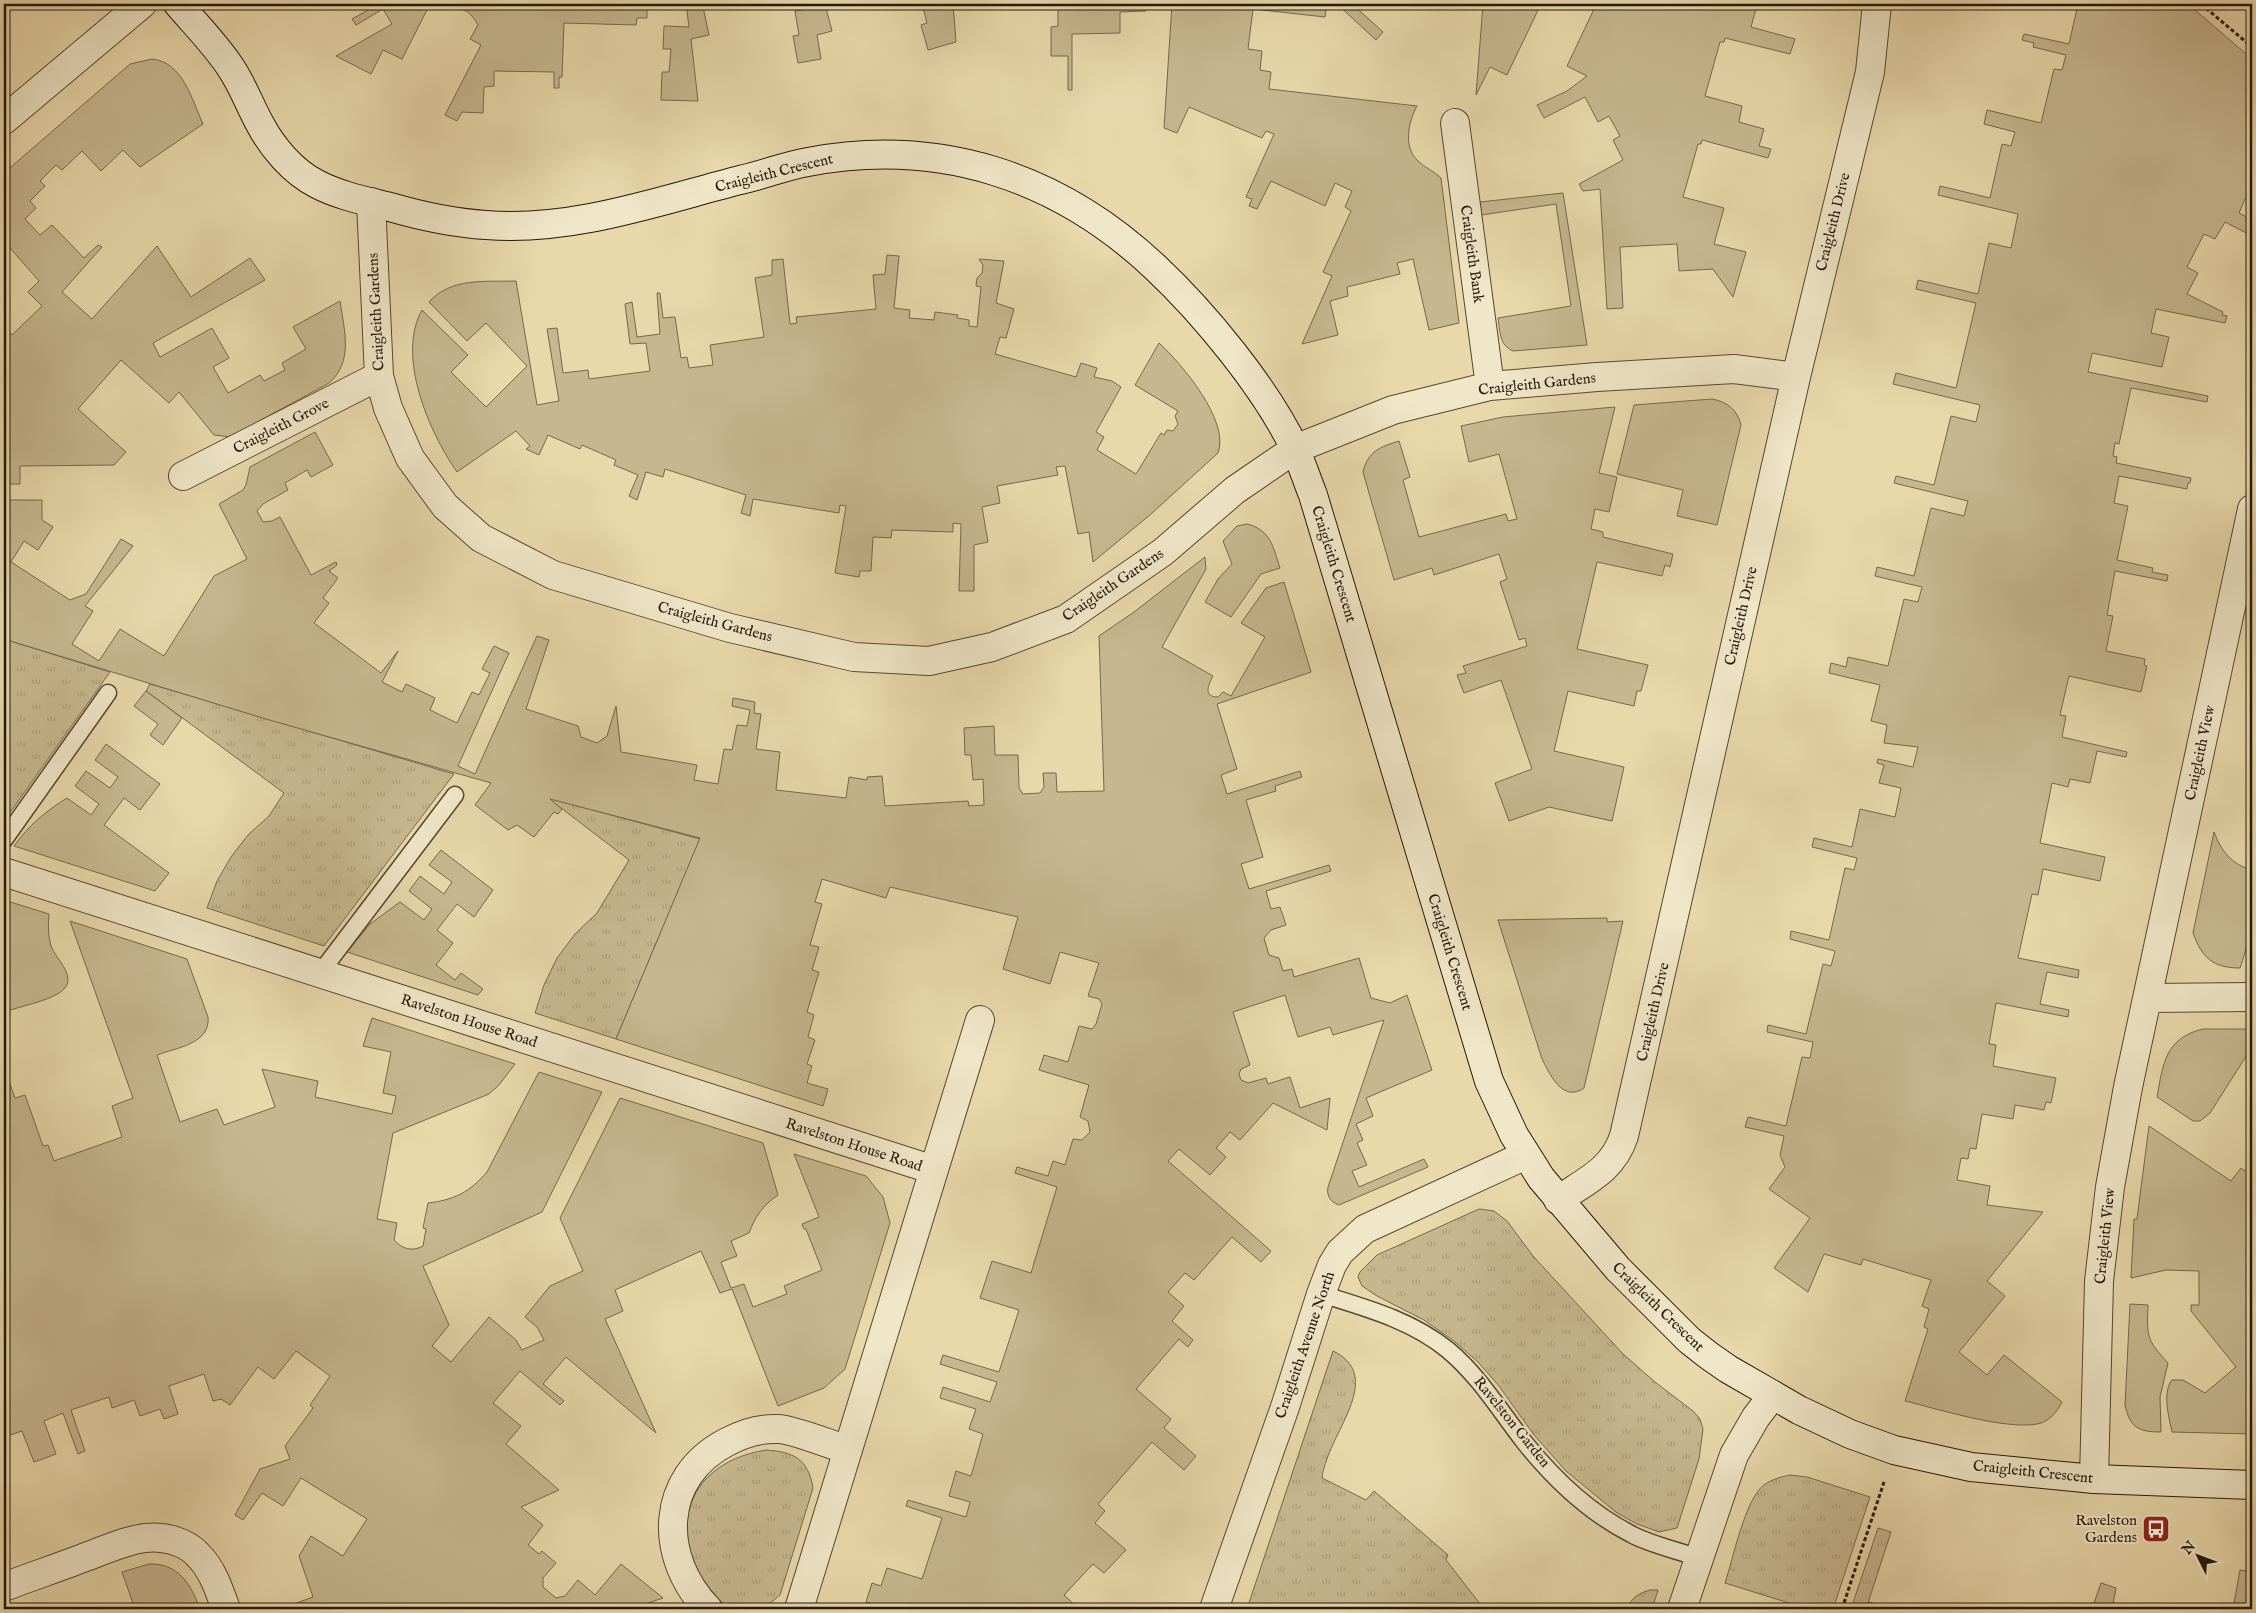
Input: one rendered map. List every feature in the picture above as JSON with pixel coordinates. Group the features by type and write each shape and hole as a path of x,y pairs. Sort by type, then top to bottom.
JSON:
{"street":[{"path":"4,120 142,4"},
{"name":"Craigleith Crescent","path":"178,4 229,65 268,138 290,164 315,183 339,194 415,214 487,226 590,219 804,162 842,157 930,156 977,164 1058,197 1133,246 1172,283 1241,365 1271,408 1295,449 1313,495 1489,1080 1526,1155 1558,1200 1618,1269 1689,1340 1728,1369 1773,1395 1850,1434 1894,1450 1971,1466 2094,1479 2252,1485"},
{"name":"Craigleith Drive","path":"1558,1200 1611,1163 1619,1152 1624,1136 1796,377 1870,72 1877,4"},
{"name":"Craigleith Bank","path":"1455,123 1490,386"},
{"name":"Craigleith Gardens","path":"371,202 378,376 388,408 410,458 445,506 481,538 553,575 730,628 854,656 929,661 992,647 1066,619 1163,552 1235,490 1295,449 1393,410 1490,386 1597,377 1734,369 1796,377"},
{"name":"Craigleith Grove","path":"184,476 378,376"},
{"name":"Craigleith View","path":"2094,1479 2099,1281 2110,1187 2128,1087 2149,998 2252,509"},
{"name":"Ravelston House Road","path":"4,872 934,1170"},
{"path":"2149,998 2252,996"},
{"name":"Ravelston House Road","path":"799,1609 980,1020"},
{"name":"Craigleith Avenue North","path":"1214,1609 1285,1407 1321,1294 1332,1265 1340,1252 1365,1229 1526,1155"},
{"path":"1682,1609 1727,1472 1738,1445 1773,1395"},
{"path":"708,1609 685,1578 674,1549 672,1522 676,1500 685,1480 699,1461 717,1447 735,1438 754,1432 780,1429 848,1450"},
{"path":"4,1587 113,1547 144,1538 160,1538 180,1543 197,1554 214,1577 226,1609"}],"lane":[{"path":"4,840 108,693"},
{"path":"320,973 455,795"},
{"name":"Ravelston Garden","path":"1321,1294 1387,1315 1419,1330 1447,1349 1484,1387 1525,1443 1558,1480 1587,1505 1632,1535 1699,1558"}],"path":[{"path":"2202,4 2252,47"},
{"path":"1842,1609 1894,1450"}],"green space":[{"path":"379,4 430,4 402,59 383,50 371,74 336,56 392,24 383,9 356,25 352,19"},
{"path":"436,4 647,4 647,18 637,18 636,25 564,23 562,77 559,77 559,88 554,88 554,72 494,71 494,86 484,87 483,113 462,112 457,121 445,115 481,45 470,39 478,25 473,17 464,10"},
{"path":"686,4 721,4 703,7 709,35 691,39 698,101 661,100 662,72 669,72 671,49 663,49 664,26 689,27"},
{"path":"806,4 825,4 832,31 817,35 821,59 798,63 793,36 799,35 795,11 807,9"},
{"path":"922,4 953,4 956,42 928,50 921,25 927,23"},
{"path":"1058,4 1146,4 1146,11 1120,12 1120,33 1072,34 1072,90 1068,90 1068,56 1051,56 1051,27 1058,26"},
{"path":"1172,4 1327,4 1325,17 1253,9 1248,49 1262,51 1260,70 1271,72 1269,89 1417,106 1409,127 1410,149 1418,161 1441,178 1459,323 1429,330 1413,259 1397,263 1400,274 1347,287 1348,296 1330,301 1338,335 1302,344 1332,276 1323,272 1351,211 1345,207 1352,191 1335,183 1325,206 1271,181 1257,209 1249,206 1252,199 1246,197 1274,134 1266,131 1262,138 1189,107 1177,133 1164,128"},
{"path":"1337,4 1352,4 1383,32 1376,40"},
{"path":"1483,4 1541,4 1507,75 1490,67 1476,95"},
{"path":"1589,4 1757,5 1751,27 1795,39 1790,54 1725,38 1724,42 1720,42 1705,96 1742,106 1739,122 1764,129 1759,146 1771,149 1768,158 1702,140 1701,144 1698,144 1683,197 1724,208 1714,244 1746,252 1733,297 1713,269 1679,271 1677,244 1620,247 1623,308 1607,309 1600,189 1583,191 1579,184 1623,160 1613,140 1620,136 1609,116 1598,122 1585,97 1544,118 1537,105 1567,91 1587,76 1567,66 1595,7"},
{"path":"2078,4 2188,4 2252,59 2252,139 2250,143 2252,145 2252,167 2248,174 2252,177 2252,203 2245,199 2239,213 2252,220 2252,236 2225,222 2215,239 2204,234 2187,267 2198,273 2187,294 2223,312 2222,315 2227,316 2225,323 2156,309 2151,333 2169,337 2162,367 2092,353 2088,372 2208,396 2207,402 2131,388 2119,444 2115,443 2113,456 2117,457 2116,463 2191,478 2190,483 2188,483 2187,489 2119,476 2114,503 2128,506 2117,560 2153,568 2152,572 2168,575 2167,581 2115,571 2107,615 2113,616 2106,651 2145,659 2144,665 2147,666 2141,692 2069,676 2060,715 2066,716 2062,737 2127,752 2126,757 2097,751 2090,783 2070,779 2068,787 2052,783 2040,843 2105,857 2100,881 2043,869 2038,895 2032,894 2018,958 2079,970 2078,978 2047,972 2040,1004 2069,1010 2068,1017 1996,1003 1989,1044 1996,1045 1993,1066 2056,1078 2051,1103 2046,1102 2044,1110 2015,1105 2013,1119 1982,1114 1976,1149 1970,1148 1968,1159 1961,1158 1957,1180 1990,1186 1987,1205 2043,1212 1987,1281 2005,1296 1959,1352 1987,1375 2004,1355 2062,1402 2049,1419 2037,1424 2023,1425 1971,1418 1905,1401 1928,1329 1924,1327 1929,1309 1922,1306 1931,1280 1863,1259 1861,1265 1824,1254 1808,1292 1774,1268 1810,1218 1769,1189 1785,1167 1780,1155 1784,1136 1745,1127 1748,1117 1786,1126 1802,1057 1810,1058 1813,1042 1767,1032 1768,1025 1806,1034 1823,964 1831,966 1835,951 1790,939 1791,931 1829,940 1845,868 1854,870 1857,858 1812,847 1814,838 1852,847 1860,809 1895,817 1901,788 1879,783 1884,765 1877,763 1878,759 1913,767 1918,747 1884,743 1887,725 1871,721 1880,685 1829,673 1831,663 1846,667 1848,657 1888,666 1904,599 1918,602 1922,587 1875,576 1877,567 1914,576 1931,508 1964,516 1968,501 1894,483 1896,476 1934,485 1951,416 1976,422 1980,405 1893,384 1896,373 1956,388 1976,303 1916,289 1918,280 1978,294 1989,243 2011,248 2018,214 1938,195 1940,186 1990,198 2002,144 2011,146 2015,132 1984,124 1987,110 2041,123 2054,69 2062,70 2066,55 2033,47 2034,43 2022,40 2024,34 2069,44"},
{"path":"152,59 172,67 179,75 190,94 203,124 140,167 123,150 101,171 82,151 62,170 56,165 40,181 45,186 30,201 36,208 25,219 40,235 52,225 84,258 98,245 102,247 62,292 92,319 157,246 191,297 250,258 265,280 153,343 160,357 212,328 229,358 213,367 228,393 260,375 264,381 285,370 282,363 306,349 293,327 340,301 345,334 345,355 337,374 329,383 230,437 214,435 179,392 169,403 121,360 78,409 126,452 114,465 20,466 20,484 8,484 8,500 42,500 42,520 53,527 38,550 24,541 11,562 70,600 86,594 121,539 133,546 85,606 93,611 72,644 99,661 120,629 164,656 214,576 247,559 219,504 243,490 250,467 315,432 333,465 311,477 307,470 285,483 288,490 263,504 257,511 263,522 272,521 280,517 311,575 336,562 337,565 329,571 338,578 323,598 329,603 314,623 381,673 398,651 382,682 402,692 406,684 435,698 430,710 457,723 472,692 479,695 490,673 482,669 494,646 509,653 458,766 475,774 537,636 549,640 526,709 578,726 581,737 597,743 607,736 616,706 621,752 697,765 694,780 718,784 724,749 732,750 737,725 747,726 750,710 732,706 733,698 755,702 754,713 761,714 756,749 780,752 776,790 846,798 849,777 867,780 867,777 882,776 885,806 968,801 969,806 984,805 983,779 973,780 971,755 965,755 964,728 994,726 995,755 1018,755 1019,788 1023,794 1040,793 1044,787 1043,773 1056,773 1057,792 1104,791 1099,636 1134,612 1205,557 1206,569 1162,647 1213,676 1208,687 1210,695 1218,697 1223,692 1231,696 1265,637 1241,623 1266,588 1284,582 1311,672 1217,704 1237,769 1221,775 1227,794 1300,771 1302,777 1275,786 1276,791 1246,800 1263,857 1241,864 1249,889 1329,865 1331,871 1266,891 1271,909 1280,907 1286,925 1271,930 1264,938 1269,955 1279,958 1283,971 1292,969 1294,977 1359,958 1371,998 1390,1003 1407,995 1432,1070 1366,1098 1373,1116 1356,1124 1363,1140 1357,1143 1367,1165 1352,1171 1359,1187 1424,1159 1428,1167 1339,1205 1331,1200 1328,1194 1329,1184 1384,1020 1333,1035 1330,1027 1298,1037 1285,995 1233,1012 1250,1065 1241,1069 1239,1074 1241,1080 1248,1083 1266,1078 1268,1084 1290,1077 1300,1108 1330,1098 1327,1130 1273,1103 1240,1140 1230,1132 1216,1148 1226,1157 1210,1175 1179,1149 1168,1161 1271,1251 1261,1262 1232,1237 1194,1280 1185,1273 1168,1292 1184,1306 1172,1321 1193,1340 1188,1347 1179,1339 1136,1389 1171,1419 1164,1428 1196,1456 1184,1470 1152,1442 1098,1504 1105,1511 1095,1523 1126,1550 1104,1573 1093,1564 1064,1595 1079,1609 889,1609 866,1602 872,1583 881,1586 887,1568 922,1579 942,1518 906,1506 908,1500 966,1517 970,1502 949,1496 956,1471 971,1476 983,1434 969,1429 976,1409 940,1398 943,1387 990,1402 997,1382 940,1364 943,1355 999,1372 1019,1310 980,1298 992,1261 1031,1273 1057,1187 1015,1173 1017,1167 1048,1176 1053,1161 1065,1165 1073,1139 1082,1140 1090,1132 1088,1121 1080,1117 1089,1085 1039,1070 1044,1055 1068,1062 1079,1026 1092,1029 1096,1024 1102,1004 1099,999 1088,996 1099,963 1060,952 1050,984 1003,969 1018,917 890,887 886,898 822,879 815,902 822,904 810,945 819,947 812,970 819,972 807,1012 814,1015 808,1037 815,1040 807,1064 812,1066 807,1083 828,1089 823,1106 616,1039 700,838 550,799 562,809 558,814 554,812 534,837 517,825 508,830 475,805 491,783 266,719 4,639 4,327 12,335 42,306 28,292 39,281 4,241 4,173 130,64"},
{"path":"1563,193 1587,345 1513,351 1503,341 1498,318 1571,306 1556,204 1481,215 1480,202"},
{"path":"887,255 899,256 894,308 910,310 909,318 934,320 935,312 958,315 957,318 969,320 969,326 977,327 981,287 976,286 977,278 982,273 983,265 979,259 1004,261 996,303 1014,309 1006,338 1000,337 995,354 1076,377 1081,363 1097,368 1094,377 1112,381 1121,387 1096,432 1104,437 1097,450 1136,474 1161,433 1164,435 1167,430 1173,431 1178,424 1175,416 1178,411 1135,385 1159,343 1191,379 1211,410 1220,440 1218,453 1151,514 1093,562 1089,532 1078,534 1065,466 1056,467 1058,475 997,486 1000,503 982,507 988,542 974,545 974,591 959,591 961,524 953,523 953,532 892,530 891,538 873,537 871,571 860,571 859,577 835,573 846,506 840,505 839,513 753,499 750,516 741,513 746,495 665,469 663,477 646,472 637,500 629,496 638,475 614,465 616,460 582,445 580,449 548,435 539,455 526,449 530,446 516,431 457,472 436,436 419,393 414,371 413,349 415,329 422,310 468,355 451,372 486,407 527,366 486,323 467,341 429,302 448,288 458,285 481,281 516,281 537,405 559,401 547,329 557,328 563,373 588,370 589,379 650,371 646,343 630,344 625,304 632,302 637,337 660,334 657,293 660,293 663,318 675,317 681,358 687,357 689,368 713,365 710,345 764,337 755,278 772,275 772,260 783,259 790,324 797,323 796,317 876,309 873,275 885,274"},
{"path":"1712,399 1731,407 1741,425 1717,525 1677,516 1683,490 1617,474 1634,405"},
{"path":"1615,407 1599,473 1617,477 1609,512 1595,509 1591,529 1603,532 1603,537 1673,554 1670,567 1665,565 1662,576 1597,562 1577,649 1648,665 1641,691 1637,691 1634,706 1568,691 1554,751 1624,767 1612,821 1549,807 1509,821 1495,783 1532,769 1501,680 1464,693 1457,675 1466,673 1463,666 1527,646 1525,638 1519,640 1500,582 1507,579 1499,554 1434,575 1432,568 1394,580 1363,472 1368,459 1376,451 1386,445 1399,441 1410,477 1403,480 1419,537 1506,514 1508,521 1517,519 1499,454 1469,462 1461,426 1503,417"},
{"path":"1247,524 1261,530 1270,540 1280,568 1261,574 1231,617 1205,602 1218,579 1232,564 1223,541 1237,526"},
{"path":"4,639 110,672 4,821"},
{"path":"150,684 454,774 324,946 207,908 217,881 231,857 248,835 269,816 284,793 146,691"},
{"path":"146,691 182,718 163,745 150,735 158,724 134,706"},
{"path":"106,744 160,784 140,810 124,798 104,825 169,873 155,891 14,846 38,819 67,798 91,815 99,804 75,786 86,771 110,788 118,777 95,760"},
{"path":"548,798 700,839 616,1039 535,1013 544,985 557,958 575,934 597,913 629,860"},
{"path":"2214,832 2220,845 2233,861 2252,870 2252,893 2249,896 2252,912 2251,922 2248,942 2240,968 2223,966 2210,960 2200,949 2193,933"},
{"path":"441,850 493,890 474,917 457,904 437,930 453,943 436,965 455,980 461,973 483,989 478,995 347,952 370,924 400,902 424,920 432,909 409,891 420,876 444,894 452,882 429,865"},
{"path":"4,900 49,914 48,930 51,946 65,970 68,982 65,988 54,996 4,1012"},
{"path":"1607,918 1607,922 1623,921 1584,1088 1576,1092 1570,1092 1558,1085 1542,1059 1498,920"},
{"path":"70,921 187,959 208,1017 207,1026 204,1033 190,1044 157,1055 180,1122 217,1109 224,1125 275,1107 262,1069 318,1081 315,1097 392,1114 396,1096 383,1093 391,1052 363,1046 372,1018 515,1064 499,1085 489,1094 393,1133 377,1219 397,1223 394,1240 400,1246 407,1249 423,1246 426,1229 423,1228 428,1203 446,1200 461,1194 474,1185 487,1172 539,1072 602,1092 542,1212 423,1266 449,1325 432,1346 451,1362 489,1317 516,1340 522,1350 544,1340 537,1327 525,1317 550,1286 583,1271 560,1218 620,1098 763,1143 778,1195 760,1212 749,1233 731,1241 737,1256 721,1262 731,1288 744,1284 753,1307 787,1294 784,1286 822,1270 806,1229 804,1229 802,1224 819,1217 794,1154 866,1176 883,1197 890,1223 845,1369 824,1388 778,1406 732,1289 720,1293 701,1251 615,1290 623,1311 605,1319 656,1433 566,1357 543,1384 564,1401 560,1405 520,1371 493,1403 521,1426 506,1444 559,1490 521,1507 543,1525 528,1545 539,1554 542,1551 556,1563 543,1578 543,1587 556,1598 565,1596 578,1580 595,1595 621,1564 663,1598 631,1609 336,1609 328,1605 325,1609 292,1609 291,1605 313,1597 299,1556 311,1536 343,1556 367,1519 301,1478 283,1506 262,1493 243,1520 235,1515 260,1469 290,1459 285,1446 313,1408 310,1405 330,1376 296,1351 274,1379 258,1367 230,1405 221,1399 213,1401 204,1374 169,1386 178,1414 164,1419 160,1409 140,1416 134,1400 112,1408 109,1397 71,1410 85,1451 78,1454 63,1413 44,1421 56,1454 34,1462 22,1431 4,1437 4,1067 15,1098 25,1095 43,1146 48,1145 54,1161 122,1137 112,1106 133,1098"},
{"path":"2203,1029 2252,1029 2252,1043 2245,1058 2210,1113 2200,1121 2193,1121 2157,1097 2164,1063 2173,1046 2190,1033"},
{"path":"2149,1126 2231,1181 2241,1168 2252,1176 2252,1434 2172,1432 2168,1413 2167,1391 2172,1380 2183,1380 2205,1393 2236,1367 2191,1311 2191,1305 2199,1305 2199,1271 2166,1270 2131,1278 2134,1219 2137,1219"},
{"path":"1479,1209 1494,1211 1507,1221 1533,1256 1623,1354 1655,1382 1693,1411 1700,1419 1703,1429 1699,1459 1677,1528 1659,1532 1637,1524 1617,1513 1566,1471 1534,1435 1499,1386 1478,1362 1454,1341 1424,1320 1377,1296 1362,1286 1358,1277 1360,1272 1377,1255"},
{"path":"2130,1304 2148,1305 2149,1337 2155,1348 2168,1363 2160,1397 2161,1432 2141,1430 2133,1424 2125,1405"},
{"path":"1333,1351 1347,1361 1354,1373 1355,1386 1347,1415 1327,1459 1322,1478 1366,1500 1374,1491 1448,1555 1446,1560 1484,1609 1247,1609"},
{"path":"766,1450 798,1458 811,1478 813,1488 780,1595 763,1609 729,1609 708,1587 694,1563 688,1538 688,1514 696,1492 712,1473 735,1459"},
{"path":"1790,1475 1807,1477 1870,1497 1833,1609 1808,1609 1725,1583 1745,1516 1757,1492 1770,1481"},
{"path":"1878,1528 1891,1532 1866,1609 1851,1609"},
{"path":"149,1564 168,1567 176,1571 188,1584 200,1609 135,1609 122,1572"},
{"path":"2240,1570 2252,1572 2252,1609 2233,1609"},
{"path":"2101,1583 2116,1588 2112,1609 2092,1609"},
{"path":"1650,1590 1658,1590 1652,1609 1627,1609 1636,1596"},
{"path":"1869,1602 1892,1609 1866,1609"}],"place":[{"name":"Ravelston Gardens","path":"2156,1529"}]}
